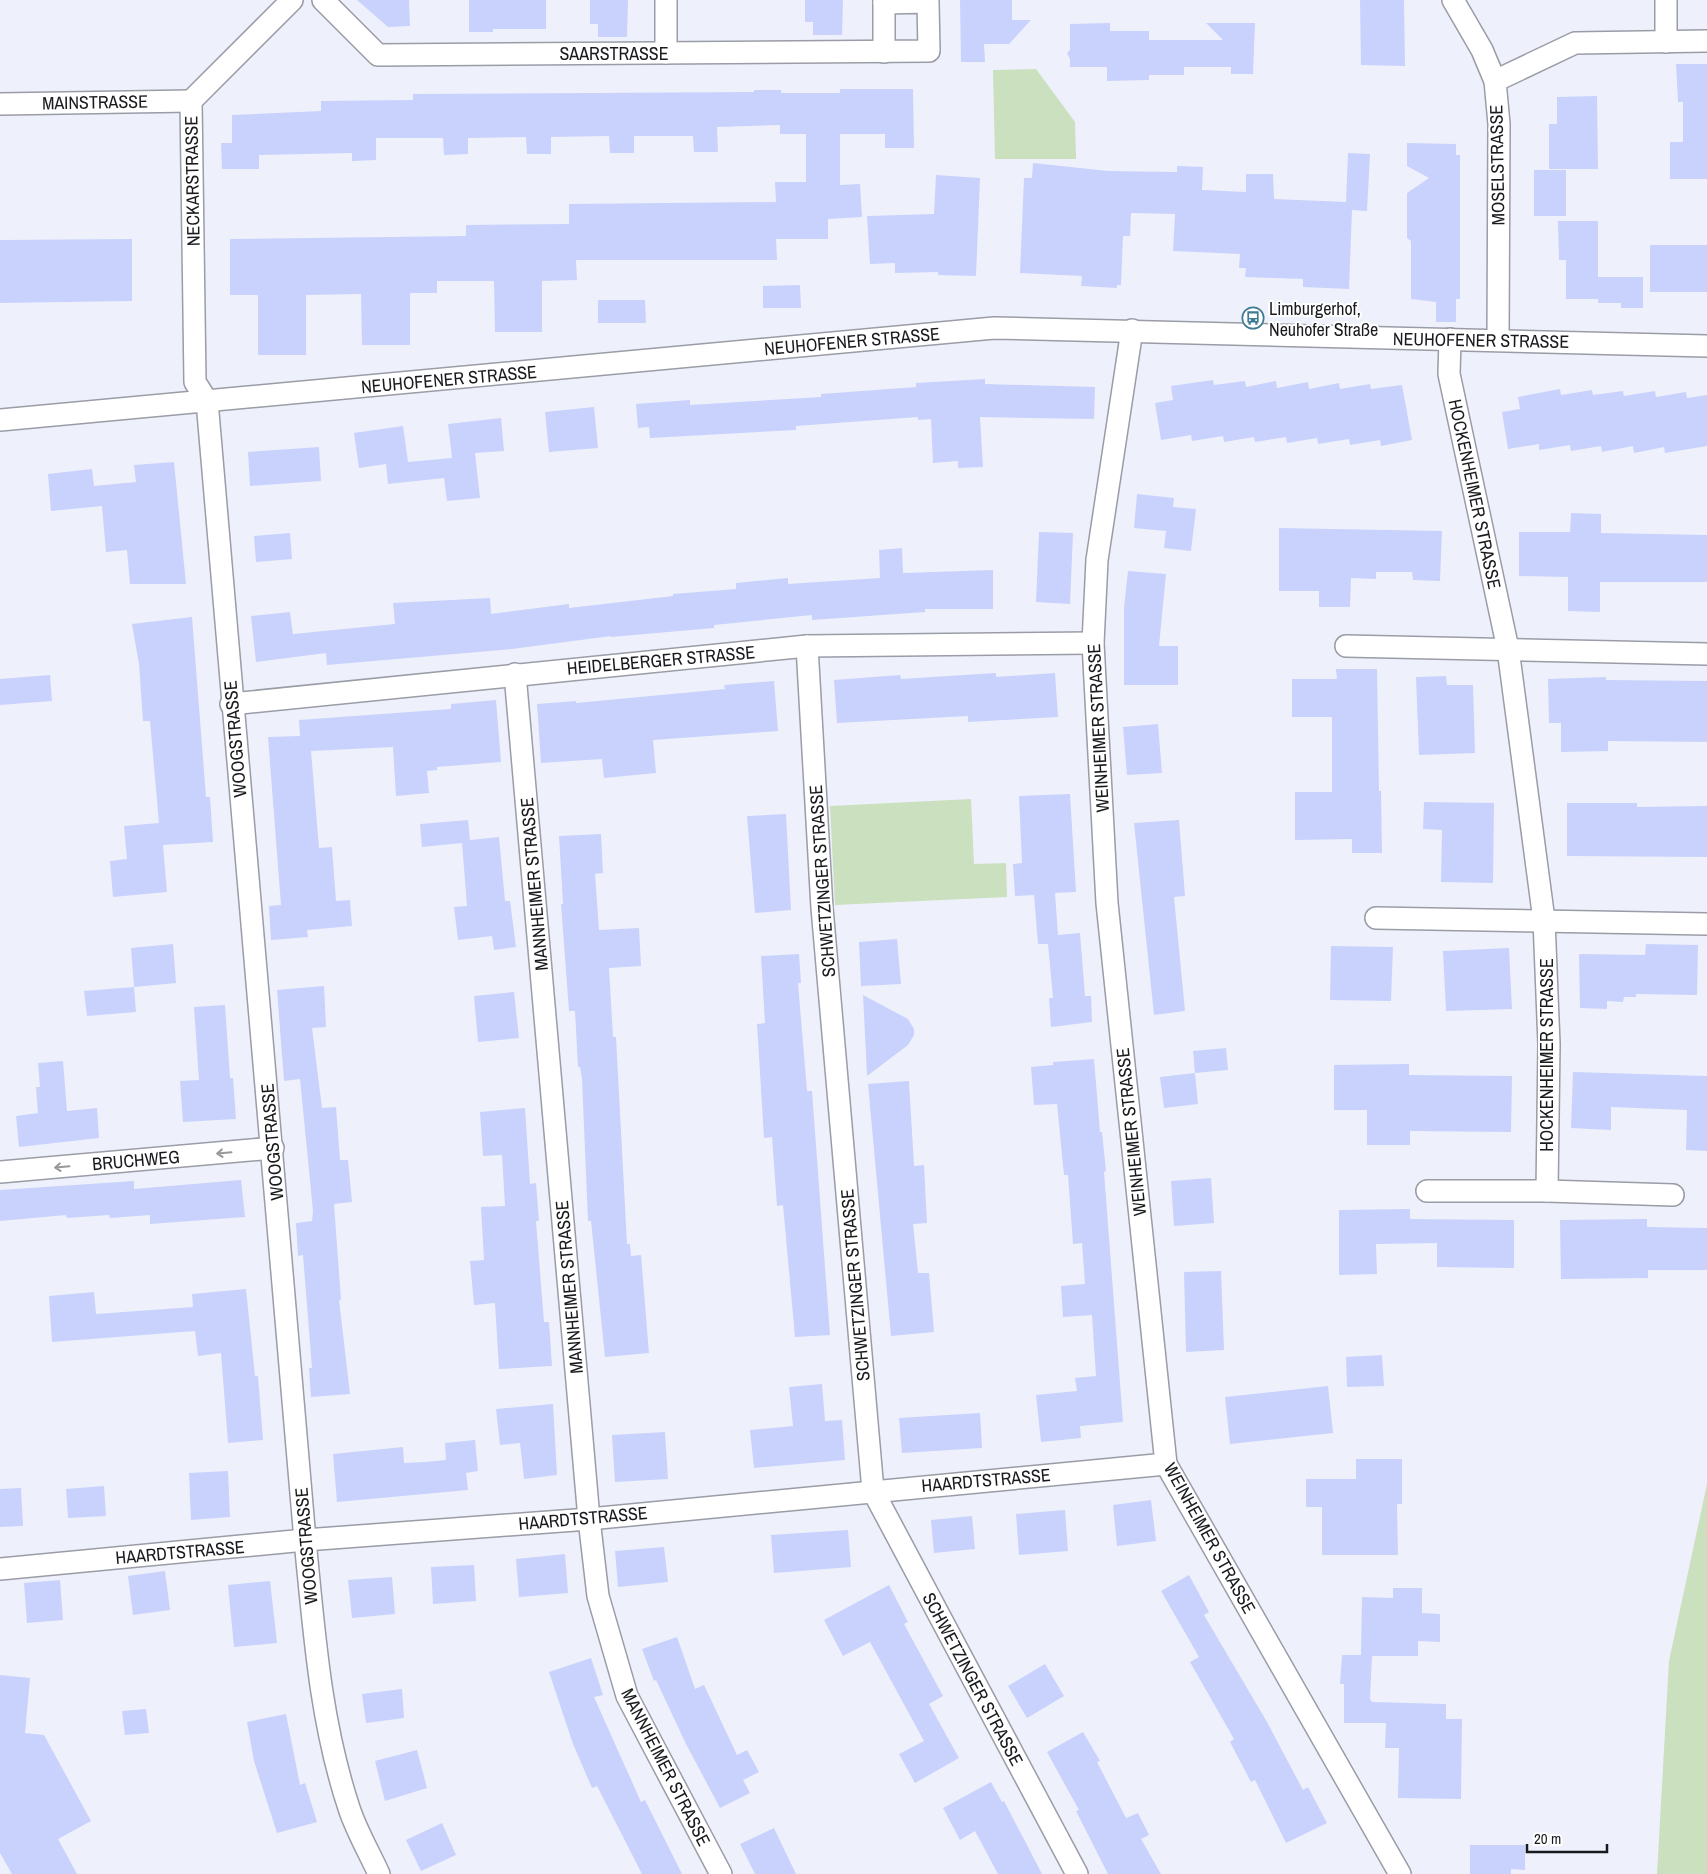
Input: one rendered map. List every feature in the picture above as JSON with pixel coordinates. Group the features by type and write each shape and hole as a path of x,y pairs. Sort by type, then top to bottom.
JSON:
{"street":[{"name":"NECKARSTRASSE","path":"207,401 195,382 191,101 292,0"},
{"name":"SAARSTRASSE","path":"323,0 378,55 929,51 928,2 884,1"},
{"path":"666,0 666,53"},
{"name":"MOSELSTRASSE","path":"1453,0 1482,50 1495,81 1499,124 1498,340"},
{"path":"1666,0 1666,42"},
{"path":"884,1 884,52"},
{"path":"1495,81 1575,43 1707,42"},
{"name":"MAINSTRASSE","path":"0,104 191,101"},
{"name":"NEUHOFENER STRASSE","path":"0,420 994,328 1707,346"},
{"name":"WEINHEIMER STRASSE","path":"1132,330 1097,560 1093,643 1107,903 1166,1464 1400,1874"},
{"name":"HOCKENHEIMER STRASSE","path":"1450,339 1449,374 1508,649 1544,920 1549,1044 1547,1191"},
{"name":"WOOGSTRASSE","path":"207,401 231,704 272,1148 305,1540 319,1674 333,1751 349,1810 379,1874"},
{"name":"HEIDELBERGER STRASSE","path":"231,704 808,646 1093,643"},
{"name":"SCHWETZINGER STRASSE","path":"808,646 822,908 873,1491 1077,1874"},
{"path":"1346,646 1707,654"},
{"name":"MANNHEIMER STRASSE","path":"515,674 589,1519 598,1596 627,1696 721,1874"},
{"path":"1376,918 1707,924"},
{"name":"BRUCHWEG","path":"0,1172 272,1148"},
{"path":"1427,1191 1547,1191 1674,1195"},
{"name":"HAARDTSTRASSE","path":"0,1569 305,1540 589,1519 1166,1464"}],"green space":[{"path":"1036,69 1075,122 1076,159 995,159 993,70"},
{"path":"971,799 974,864 1006,863 1007,897 835,905 830,806"},
{"path":"1707,1484 1707,1874 1657,1874 1669,1661"}],"building":[{"path":"357,0 409,0 410,26 388,27"},
{"path":"469,0 546,0 546,29 493,29 493,32 469,32"},
{"path":"590,0 628,0 627,37 598,37 598,24 590,24"},
{"path":"805,0 843,0 842,35 813,35 813,22 805,22"},
{"path":"960,0 1012,0 1012,20 1031,20 1009,44 984,44 985,62 961,62"},
{"path":"1360,0 1404,0 1405,66 1361,65"},
{"path":"1110,23 1110,31 1149,31 1149,40 1223,40 1206,23 1255,23 1253,74 1231,74 1231,67 1184,67 1184,75 1149,75 1149,80 1107,81 1107,67 1070,67 1070,59 1067,53 1070,50 1070,24"},
{"path":"1676,64 1707,64 1707,179 1670,179 1670,142 1683,142 1683,102 1678,102"},
{"path":"840,89 913,89 914,148 885,148 885,134 840,134 840,185 860,184 862,217 828,219 828,239 776,239 777,260 576,260 577,280 542,281 542,332 495,332 494,281 437,281 437,293 410,293 410,345 362,345 361,294 306,295 306,355 258,355 258,295 230,295 230,239 466,236 466,225 569,224 569,204 776,202 775,182 806,182 806,134 780,134 780,125 717,127 718,152 694,152 693,136 634,136 634,153 610,153 609,136 551,137 551,154 527,154 526,137 468,138 468,154 444,155 443,138 376,138 376,160 352,161 352,153 259,155 259,169 222,169 221,143 232,143 232,115 321,111 321,101 413,100 413,94 754,92 754,90 781,90 781,93 840,93"},
{"path":"1597,96 1598,169 1549,169 1549,124 1557,124 1557,97"},
{"path":"1407,143 1456,144 1456,155 1460,155 1460,299 1456,299 1456,322 1436,322 1436,302 1411,299 1411,241 1407,238 1407,193 1429,178 1407,166"},
{"path":"1348,153 1370,154 1367,211 1352,210 1349,289 1303,287 1303,279 1245,277 1246,268 1239,268 1240,254 1173,251 1175,214 1131,213 1130,236 1123,236 1121,285 1117,285 1117,288 1081,286 1082,276 1020,273 1024,178 1032,178 1033,163 1108,171 1177,172 1177,166 1203,167 1202,190 1246,192 1246,174 1273,174 1274,199 1346,202"},
{"path":"1534,170 1566,170 1566,216 1534,216"},
{"path":"936,175 980,178 976,276 938,275 938,272 895,273 895,263 870,264 867,216 934,214"},
{"path":"1558,221 1598,221 1598,277 1643,277 1643,308 1621,308 1621,303 1598,303 1598,299 1566,299 1566,260 1559,260"},
{"path":"132,239 132,301 0,303 0,240"},
{"path":"1650,245 1707,245 1707,292 1650,292"},
{"path":"800,285 801,308 763,308 763,286"},
{"path":"598,300 645,300 646,323 598,323"},
{"path":"985,379 985,384 1095,387 1094,419 980,417 983,467 958,468 958,461 933,463 931,419 918,420 918,417 796,426 796,430 650,438 649,427 638,428 636,404 690,400 690,405 821,397 821,394 916,387 916,383"},
{"path":"1213,380 1214,385 1245,381 1246,387 1276,381 1277,388 1308,382 1309,389 1339,383 1340,389 1370,384 1371,389 1402,385 1412,440 1381,446 1380,440 1350,445 1349,439 1318,444 1317,438 1287,443 1286,437 1255,442 1254,437 1224,442 1223,436 1192,441 1191,435 1161,440 1155,403 1173,400 1171,386"},
{"path":"1560,389 1561,395 1592,390 1593,395 1623,391 1624,396 1655,391 1656,397 1686,392 1687,398 1707,395 1707,446 1665,453 1664,447 1634,453 1633,446 1602,452 1601,446 1571,451 1570,445 1539,450 1539,444 1508,449 1502,412 1520,409 1518,397"},
{"path":"594,407 598,448 549,452 545,412"},
{"path":"501,418 504,451 475,453 480,498 447,501 444,478 388,484 386,464 359,468 354,433 403,426 408,462 452,458 448,424"},
{"path":"319,447 321,481 250,486 248,452"},
{"path":"174,462 186,584 130,584 127,550 106,552 102,506 51,511 48,474 92,469 94,486 136,482 134,465"},
{"path":"1137,494 1174,498 1173,507 1196,509 1191,551 1164,548 1166,531 1134,528"},
{"path":"1571,513 1601,514 1601,533 1707,535 1707,582 1600,582 1600,612 1568,611 1568,577 1519,576 1519,532 1570,532"},
{"path":"1279,528 1442,531 1440,581 1413,580 1412,572 1376,572 1376,579 1351,578 1350,607 1319,607 1319,591 1279,591"},
{"path":"1039,532 1073,533 1070,604 1036,602"},
{"path":"290,533 292,559 256,562 254,536"},
{"path":"902,548 903,573 993,570 993,609 925,609 925,612 812,620 812,615 714,625 714,628 611,636 512,649 327,665 326,653 256,662 251,616 290,612 293,634 395,624 393,603 490,598 491,614 569,604 569,608 673,596 673,594 736,589 736,583 788,578 788,584 880,578 879,550"},
{"path":"1128,571 1166,574 1159,646 1178,646 1178,685 1124,685 1124,608"},
{"path":"192,617 206,797 210,797 213,842 163,845 167,892 113,897 110,861 127,859 124,826 159,823 150,721 143,721 139,664 132,624"},
{"path":"1336,669 1377,669 1382,853 1352,853 1352,839 1295,840 1295,792 1332,792 1332,717 1292,717 1292,679 1337,679"},
{"path":"996,673 996,677 1055,673 1058,717 968,722 968,716 837,723 834,680 900,675 901,679"},
{"path":"50,675 52,701 0,705 0,679"},
{"path":"1446,676 1447,685 1473,685 1475,753 1419,755 1416,677"},
{"path":"1606,677 1606,680 1707,681 1707,742 1608,741 1608,751 1561,752 1561,723 1549,723 1548,679"},
{"path":"774,681 778,731 653,740 656,773 604,778 602,759 541,763 537,704 576,701 576,703 725,689 724,685"},
{"path":"496,700 501,762 437,767 437,770 427,771 429,793 396,796 393,747 311,751 319,848 332,847 336,901 350,900 352,926 307,930 308,937 271,940 269,906 281,905 268,737 300,736 299,720 451,709 451,704"},
{"path":"1158,724 1162,773 1127,775 1123,727"},
{"path":"1070,794 1076,892 1055,893 1058,935 1080,933 1085,996 1091,996 1092,1022 1051,1027 1049,998 1053,998 1048,944 1038,944 1034,895 1015,896 1013,864 1022,863 1019,796"},
{"path":"1424,802 1494,803 1493,883 1441,882 1442,830 1423,829"},
{"path":"1567,803 1637,803 1637,807 1707,806 1707,857 1567,856"},
{"path":"786,814 791,910 755,913 747,816"},
{"path":"468,820 470,840 499,837 505,901 510,901 516,947 494,950 492,936 458,940 454,907 467,906 462,843 422,847 420,824"},
{"path":"1179,820 1185,896 1174,897 1185,1011 1154,1015 1134,823"},
{"path":"601,834 603,873 595,874 599,930 639,928 641,966 609,968 613,1037 616,1037 627,1244 630,1244 631,1256 641,1255 649,1353 605,1357 591,1221 588,1221 582,1079 580,1067 578,1067 575,1011 569,1011 561,904 563,904 559,836"},
{"path":"897,939 901,984 861,986 859,942"},
{"path":"173,944 176,983 134,987 131,948"},
{"path":"1646,944 1698,945 1697,995 1636,994 1636,997 1624,997 1623,1002 1607,1001 1607,1009 1580,1008 1579,954 1645,955"},
{"path":"1331,946 1393,947 1391,1001 1330,1000"},
{"path":"1509,948 1512,1009 1446,1011 1443,951"},
{"path":"799,954 801,983 798,983 807,1091 812,1091 830,1335 795,1337 783,1205 777,1206 772,1137 764,1138 757,1024 765,1023 761,956"},
{"path":"324,986 326,1027 312,1028 322,1108 336,1107 340,1160 348,1160 352,1202 334,1204 341,1300 339,1300 350,1394 311,1397 309,1368 312,1368 303,1255 298,1256 296,1223 312,1221 313,1211 300,1079 284,1081 277,990"},
{"path":"134,987 136,1012 87,1016 84,991"},
{"path":"514,992 519,1038 478,1042 474,996"},
{"path":"863,995 908,1019 914,1029 914,1035 908,1045 867,1076"},
{"path":"225,1005 230,1078 233,1078 236,1119 183,1122 180,1081 199,1080 194,1007"},
{"path":"1226,1048 1228,1070 1195,1073 1193,1051"},
{"path":"1094,1059 1100,1132 1102,1132 1106,1171 1104,1172 1123,1422 1080,1426 1081,1438 1041,1442 1036,1395 1077,1391 1075,1378 1096,1376 1092,1315 1063,1317 1061,1286 1085,1284 1082,1243 1073,1244 1068,1175 1064,1175 1057,1104 1034,1105 1031,1067 1053,1065 1053,1062"},
{"path":"63,1061 67,1111 97,1108 99,1138 19,1147 16,1116 38,1113 36,1087 40,1087 38,1063"},
{"path":"1409,1064 1409,1075 1512,1076 1511,1132 1410,1131 1410,1145 1367,1145 1367,1110 1334,1110 1334,1065"},
{"path":"1573,1072 1707,1076 1707,1151 1686,1150 1687,1110 1611,1107 1611,1130 1571,1128"},
{"path":"1195,1073 1198,1104 1164,1108 1160,1077"},
{"path":"909,1081 914,1166 924,1165 927,1223 913,1224 918,1273 929,1273 934,1332 891,1336 868,1084"},
{"path":"525,1108 530,1184 536,1183 539,1221 536,1221 544,1322 549,1322 552,1366 499,1369 495,1303 474,1305 470,1261 484,1260 481,1207 505,1206 502,1155 483,1156 480,1112"},
{"path":"1211,1178 1214,1223 1174,1226 1171,1181"},
{"path":"241,1180 245,1217 150,1224 150,1215 110,1218 109,1215 67,1218 66,1215 0,1221 0,1190 134,1181 134,1189"},
{"path":"1410,1209 1410,1219 1514,1220 1514,1268 1437,1267 1437,1243 1376,1244 1377,1274 1339,1275 1339,1210"},
{"path":"1647,1219 1647,1227 1707,1228 1707,1270 1648,1270 1648,1278 1561,1279 1560,1220"},
{"path":"1221,1271 1224,1350 1186,1352 1184,1272"},
{"path":"246,1289 255,1376 258,1376 263,1440 228,1443 221,1353 198,1356 195,1331 52,1342 49,1296 94,1292 96,1314 193,1307 192,1294"},
{"path":"1382,1355 1384,1386 1347,1387 1346,1357"},
{"path":"822,1384 825,1421 842,1420 845,1460 754,1468 750,1430 793,1426 789,1387"},
{"path":"1328,1386 1333,1433 1230,1444 1225,1397"},
{"path":"553,1404 557,1475 524,1479 520,1443 500,1445 496,1409"},
{"path":"980,1413 982,1448 902,1453 899,1418"},
{"path":"665,1432 668,1479 615,1482 612,1435"},
{"path":"475,1440 478,1471 466,1473 468,1490 337,1502 333,1454 403,1447 404,1463 446,1460 445,1443"},
{"path":"1356,1459 1402,1459 1402,1504 1397,1504 1398,1555 1322,1555 1322,1507 1306,1507 1306,1479 1356,1479"},
{"path":"228,1471 230,1517 191,1520 189,1473"},
{"path":"104,1486 106,1516 68,1518 66,1489"},
{"path":"21,1488 23,1526 0,1527 0,1489"},
{"path":"1151,1500 1156,1541 1117,1546 1113,1505"},
{"path":"1065,1510 1068,1551 1019,1555 1016,1514"},
{"path":"972,1516 975,1549 934,1553 931,1520"},
{"path":"848,1530 851,1567 774,1573 771,1535"},
{"path":"664,1547 668,1582 618,1587 615,1551"},
{"path":"565,1554 568,1593 519,1597 516,1559"},
{"path":"474,1565 476,1601 433,1604 431,1567"},
{"path":"165,1571 170,1610 133,1615 128,1576"},
{"path":"1189,1575 1209,1612 1204,1615 1267,1722 1303,1790 1308,1787 1327,1823 1286,1843 1255,1780 1251,1782 1230,1742 1234,1739 1190,1662 1199,1657 1161,1591"},
{"path":"392,1577 395,1614 352,1618 348,1580"},
{"path":"60,1580 63,1620 27,1623 24,1583"},
{"path":"270,1581 277,1643 234,1647 228,1585"},
{"path":"889,1585 908,1622 904,1624 943,1696 929,1704 959,1758 915,1783 899,1754 924,1741 870,1642 843,1656 824,1620"},
{"path":"1393,1588 1422,1588 1422,1613 1440,1614 1440,1642 1418,1641 1418,1656 1372,1656 1370,1699 1372,1702 1446,1704 1446,1719 1462,1719 1461,1799 1398,1798 1399,1748 1385,1748 1386,1723 1344,1723 1344,1684 1340,1684 1342,1655 1361,1655 1362,1597 1393,1598"},
{"path":"677,1637 695,1689 704,1685 737,1755 747,1750 759,1772 743,1780 750,1793 720,1808 686,1744 656,1680 654,1681 642,1649"},
{"path":"591,1658 603,1695 594,1697 641,1802 645,1800 682,1874 642,1874 597,1786 592,1788 573,1744 549,1672"},
{"path":"1045,1664 1064,1696 1027,1718 1008,1686"},
{"path":"0,1675 30,1678 25,1733 44,1735 91,1821 58,1839 77,1874 12,1874 0,1853"},
{"path":"402,1689 404,1718 366,1723 362,1694"},
{"path":"146,1709 149,1733 125,1735 122,1711"},
{"path":"286,1714 300,1785 305,1783 317,1822 277,1833 254,1761 247,1722"},
{"path":"1083,1732 1100,1761 1097,1762 1126,1818 1138,1813 1149,1835 1141,1839 1161,1874 1108,1874 1076,1811 1079,1810 1047,1752"},
{"path":"417,1750 427,1788 385,1801 375,1761"},
{"path":"991,1782 1002,1802 1004,1801 1042,1874 998,1874 975,1831 960,1840 943,1808"},
{"path":"442,1823 456,1855 421,1871 406,1840"},
{"path":"774,1828 796,1874 755,1874 740,1844"},
{"path":"1470,1845 1525,1845 1525,1870 1511,1869 1511,1874 1470,1874"}],"place":[{"name":"Limburgerhof, Neuhofer Straße","path":"1253,318"}]}
